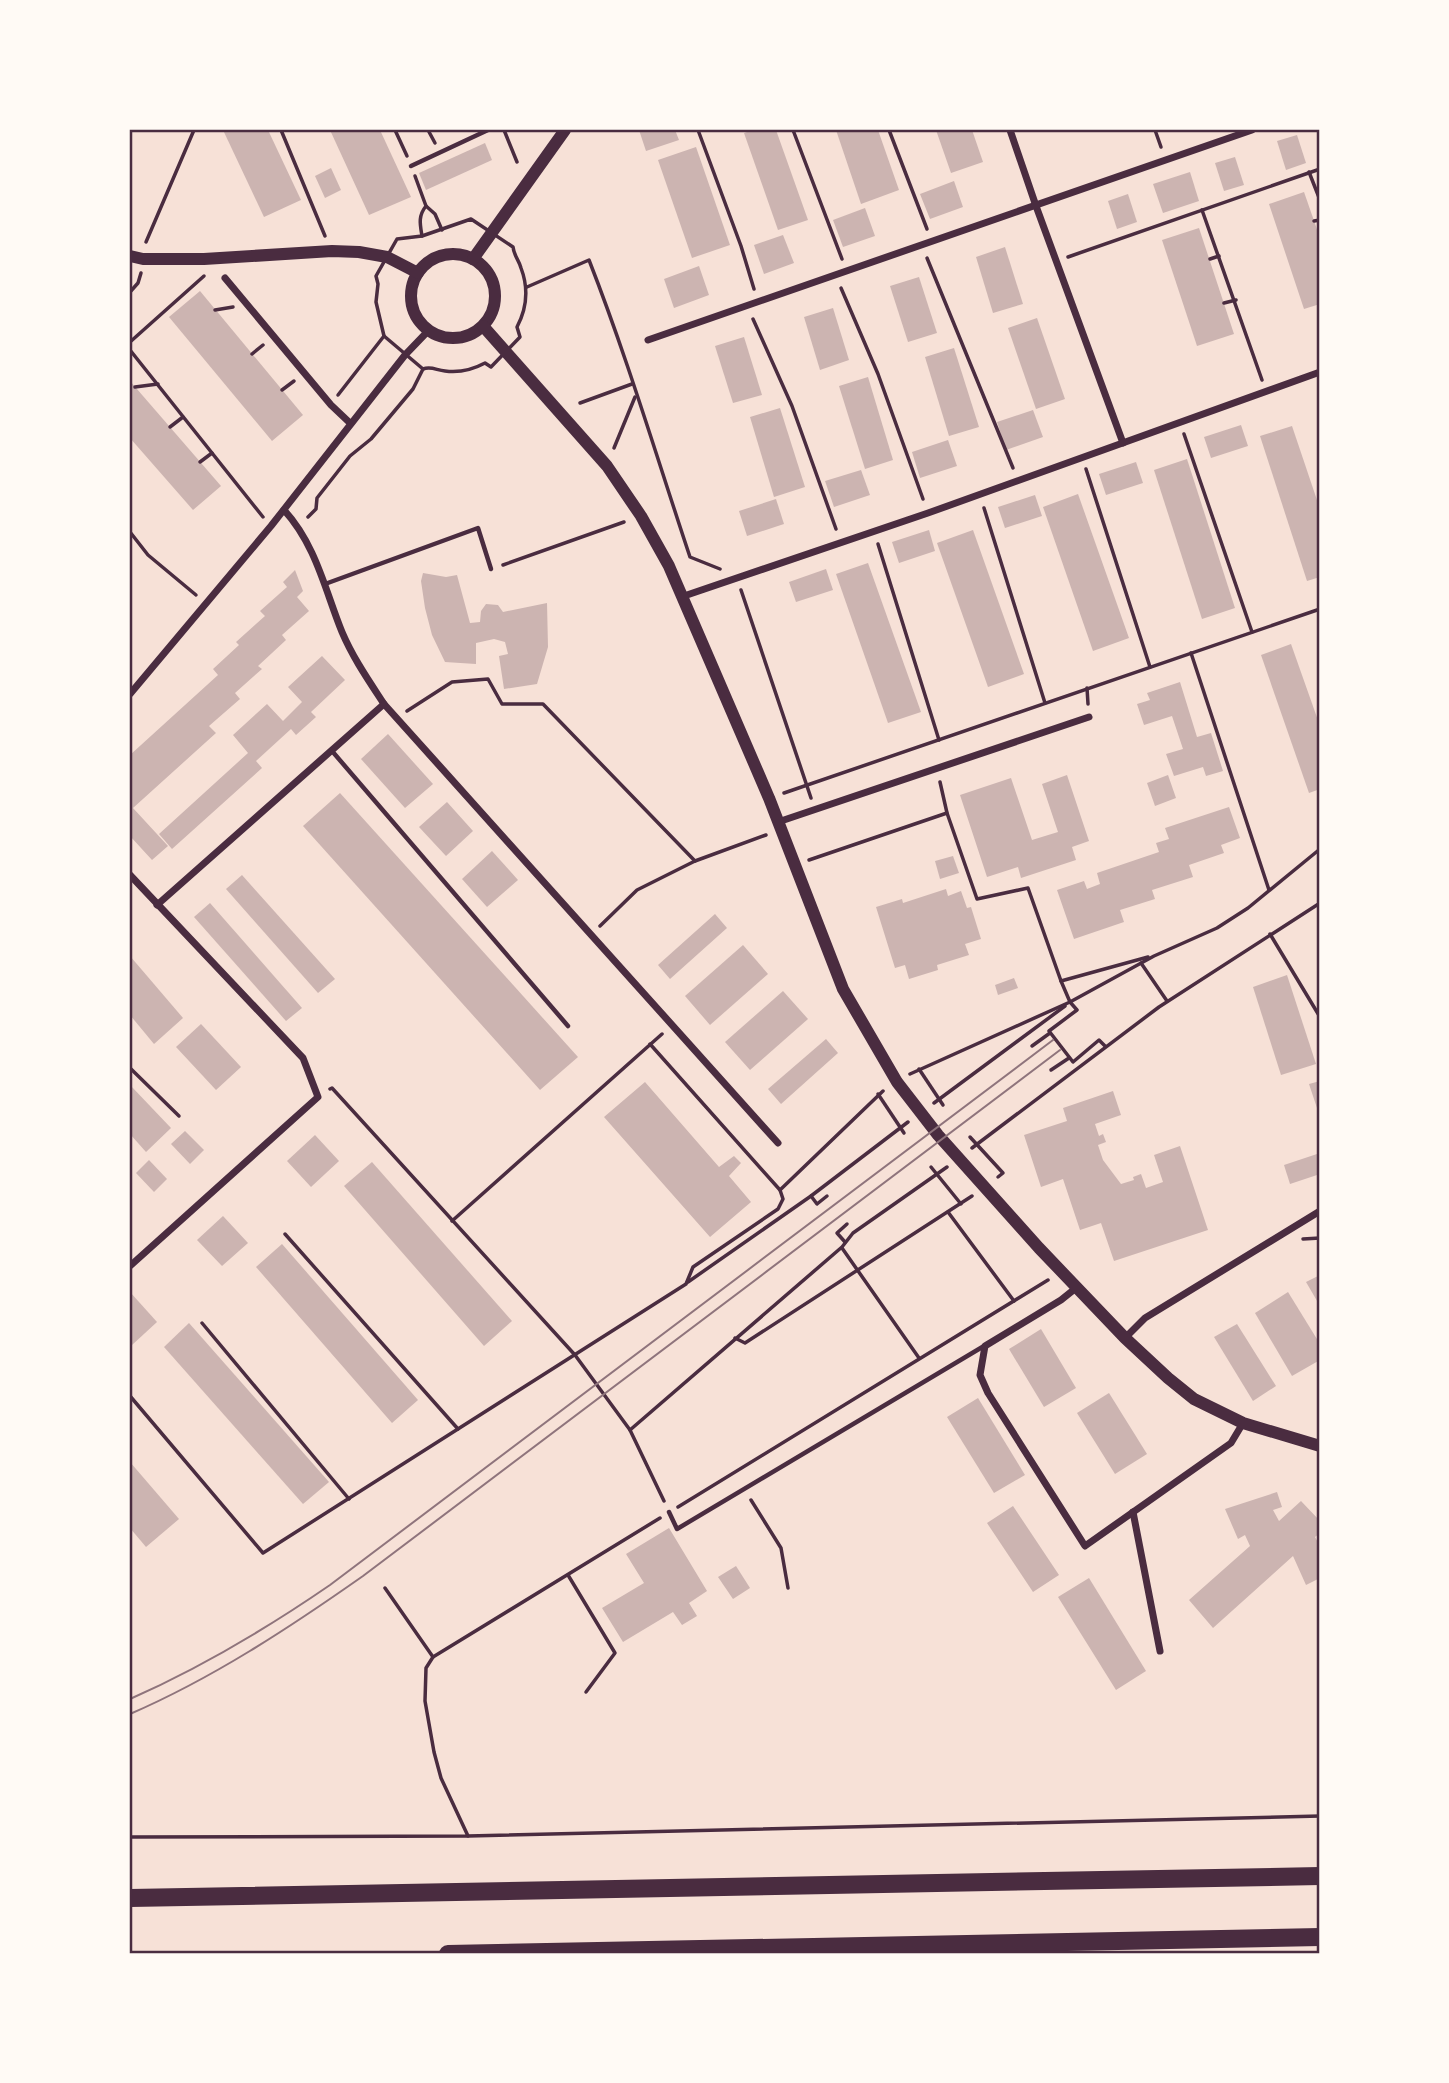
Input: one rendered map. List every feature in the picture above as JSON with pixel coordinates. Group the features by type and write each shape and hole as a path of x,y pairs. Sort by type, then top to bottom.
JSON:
{"highway":[{"path":"130,1898 1320,1876"},
{"path":"448,1954 1320,1937"}],"street":[{"path":"473,259 565,130"},
{"path":"1010,130 1123,443"},
{"path":"648,340 1252,130"},
{"path":"130,256 143,259 204,259 332,251 359,252 387,257 418,273"},
{"path":"449,254 473,259 491,277 495,289 495,303 491,315 483,326 471,334 442,336 429,330 420,321 411,298 418,273 437,257 449,254"},
{"path":"225,278 331,405 350,423"},
{"path":"483,326 607,466 641,516 684,596 769,798 843,989 897,1082 938,1135 1076,1288 1168,1378 1194,1399 1242,1423 1320,1446"},
{"path":"130,694 284,510 405,355 429,330"},
{"path":"684,596 736,576 928,513 1320,372"},
{"path":"284,510 300,527 313,551 343,635 362,672 384,704 778,1143"},
{"path":"157,905 384,704"},
{"path":"779,826 815,810 1089,717"},
{"path":"130,875 303,1058 318,1097 130,1266"},
{"path":"1125,1338 1144,1318 1320,1211"},
{"path":"1076,1288 985,1346 980,1375 988,1393 1085,1546 1231,1443 1242,1423"},
{"path":"1133,1512 1160,1651"}],"lane":[{"path":"411,166 488,130"},
{"path":"324,584 478,528 491,569"},
{"path":"331,751 568,1026"},
{"path":"669,1512 677,1529 985,1346"}],"path":[{"path":"143,259 146,242 194,130"},
{"path":"281,130 332,251"},
{"path":"395,130 426,206 435,214 442,230"},
{"path":"504,130 517,162"},
{"path":"698,130 741,246 758,303"},
{"path":"793,130 846,272"},
{"path":"889,130 932,242"},
{"path":"1056,261 1320,169"},
{"path":"1309,172 1320,200"},
{"path":"422,236 419,221 426,206"},
{"path":"1202,210 1266,391"},
{"path":"300,527 316,509 317,498 350,456 371,439 412,389 423,369 429,367 443,371 463,371 472,370 485,363 491,367 520,337 517,327 525,313 527,287 513,247 471,219 422,236 397,239 376,276 376,302 384,336 423,369"},
{"path":"922,246 1018,480"},
{"path":"1210,259 1219,256"},
{"path":"527,287 589,260 623,347 632,384 691,557 736,576 815,810"},
{"path":"130,342 207,273"},
{"path":"836,276 878,374 928,513"},
{"path":"1224,303 1236,300"},
{"path":"748,307 792,406 841,542"},
{"path":"331,405 384,336"},
{"path":"130,350 271,526"},
{"path":"135,387 158,384"},
{"path":"580,403 632,384"},
{"path":"607,466 636,395"},
{"path":"170,427 183,417"},
{"path":"1180,422 1252,632"},
{"path":"200,462 212,453"},
{"path":"1082,458 1150,667"},
{"path":"979,494 1045,703"},
{"path":"491,569 641,516"},
{"path":"874,531 939,740"},
{"path":"130,532 148,555 206,603"},
{"path":"769,798 1320,609"},
{"path":"1191,653 1269,890"},
{"path":"397,718 452,682 488,679 502,704 543,704 695,861"},
{"path":"937,770 947,813 977,899 1028,888 1061,981 1070,1002 1077,1010 1032,1046"},
{"path":"794,866 947,813"},
{"path":"591,934 638,890 695,861 779,826"},
{"path":"780,1190 878,1094 897,1082 919,1069 1070,1002 1141,962 1217,928 1248,908 1320,849"},
{"path":"967,1152 1167,1001 1320,903"},
{"path":"1270,934 1320,1017"},
{"path":"1061,981 1154,956"},
{"path":"1141,962 1167,1001"},
{"path":"929,1106 1070,1002"},
{"path":"452,1221 672,1025"},
{"path":"1034,1030 1042,1039"},
{"path":"1050,1033 1073,1062 1100,1040 1105,1046"},
{"path":"650,1044 780,1190 783,1199 778,1209 693,1267 686,1283"},
{"path":"1051,1070 1070,1058"},
{"path":"130,1068 179,1116"},
{"path":"919,1069 943,1105"},
{"path":"318,1097 332,1088 575,1355 630,1430 669,1512"},
{"path":"878,1094 904,1133"},
{"path":"130,1396 262,1553 686,1283 811,1196 910,1120"},
{"path":"970,1137 1003,1173"},
{"path":"630,1430 842,1247 853,1233 957,1160"},
{"path":"931,1167 961,1204"},
{"path":"735,1338 745,1343 961,1204 983,1184"},
{"path":"811,1196 817,1204 827,1196"},
{"path":"948,1212 1014,1301"},
{"path":"845,1242 837,1233 847,1224"},
{"path":"285,1234 458,1429"},
{"path":"842,1247 919,1358"},
{"path":"468,1836 441,1778 434,1752 425,1701 426,1668 433,1657 1062,1272"},
{"path":"202,1323 349,1499"},
{"path":"744,1490 781,1548 788,1588"},
{"path":"568,1575 615,1653 586,1692"},
{"path":"385,1588 433,1657"},
{"path":"130,1837 468,1836 1320,1816"}],"building":[{"path":"223,130 268,130 301,200 264,217"},
{"path":"330,130 380,130 411,197 369,215"},
{"path":"639,130 675,130 679,140 646,151"},
{"path":"753,130 776,130 808,220 778,230 744,133"},
{"path":"836,130 878,130 899,190 861,204"},
{"path":"936,130 972,130 983,162 951,173"},
{"path":"1297,135 1306,163 1286,170 1277,141"},
{"path":"485,143 492,160 426,190 419,173"},
{"path":"696,147 730,245 692,258 658,160"},
{"path":"1235,157 1244,185 1224,191 1215,163"},
{"path":"331,168 341,190 325,198 315,176"},
{"path":"1190,172 1199,201 1163,213 1153,184"},
{"path":"954,181 963,207 930,219 920,194"},
{"path":"1304,192 1320,238 1320,304 1304,309 1269,204"},
{"path":"1128,194 1137,222 1117,229 1108,201"},
{"path":"865,208 875,236 843,247 833,220"},
{"path":"1199,228 1234,334 1197,346 1162,240"},
{"path":"783,235 794,263 764,274 754,245"},
{"path":"1005,247 1023,304 993,313 976,257"},
{"path":"699,266 709,295 674,308 664,279"},
{"path":"919,277 937,333 908,342 890,286"},
{"path":"200,291 303,415 272,441 169,317"},
{"path":"833,308 849,360 820,370 804,317"},
{"path":"1037,318 1065,399 1036,409 1008,328"},
{"path":"744,337 762,395 733,403 715,346"},
{"path":"954,348 979,427 949,436 925,357"},
{"path":"868,377 893,460 865,469 839,386"},
{"path":"130,381 221,486 193,510 130,438"},
{"path":"780,408 805,487 774,497 750,417"},
{"path":"1033,410 1043,437 1006,450 997,422"},
{"path":"1241,425 1248,446 1211,458 1204,437"},
{"path":"1292,426 1320,509 1320,577 1307,581 1260,436"},
{"path":"948,440 957,466 920,478 912,452"},
{"path":"1187,459 1235,608 1202,619 1154,470"},
{"path":"1136,462 1143,483 1106,495 1099,474"},
{"path":"861,470 870,495 834,507 825,481"},
{"path":"1078,494 1129,638 1093,651 1043,507"},
{"path":"1035,495 1042,516 1005,528 998,507"},
{"path":"776,499 784,524 747,536 739,511"},
{"path":"929,530 935,551 899,563 892,542"},
{"path":"973,530 1024,674 988,687 937,543"},
{"path":"868,563 921,712 888,723 836,574"},
{"path":"826,569 833,590 796,602 789,582"},
{"path":"295,570 303,591 297,597 309,611 282,635 286,640 258,666 262,669 235,693 240,699 209,726 216,733 133,808 168,846 152,860 130,836 130,755 218,675 213,669 239,645 236,642 265,616 260,611 287,587 283,582"},
{"path":"423,573 446,577 457,575 470,623 480,622 481,611 486,604 498,605 503,612 547,603 548,647 537,684 504,689 499,656 508,654 505,642 494,639 476,643 476,664 445,662 432,635 425,608 421,581"},
{"path":"1291,644 1320,726 1320,789 1309,793 1261,655"},
{"path":"322,656 345,680 311,712 316,717 296,735 291,729 256,761 262,768 172,849 159,834 248,753 233,735 267,704 283,721 302,702 288,687"},
{"path":"1180,682 1197,737 1211,733 1223,771 1206,776 1203,767 1174,776 1166,754 1183,749 1172,716 1144,725 1137,704 1150,700 1147,693"},
{"path":"388,734 433,784 405,808 361,759"},
{"path":"1067,775 1089,841 1072,847 1076,860 1021,878 1018,867 987,877 960,795 1011,778 1032,840 1058,832 1042,784"},
{"path":"1168,775 1176,798 1155,806 1147,783"},
{"path":"340,793 578,1057 540,1090 303,826"},
{"path":"447,802 473,831 446,856 419,827"},
{"path":"1229,807 1240,838 1221,845 1224,853 1189,865 1193,877 1152,890 1155,899 1120,910 1124,922 1074,939 1057,890 1084,881 1087,889 1100,884 1097,873 1159,852 1156,843 1169,839 1165,828"},
{"path":"492,851 518,880 487,907 462,879"},
{"path":"953,856 959,873 940,879 935,861"},
{"path":"242,875 335,979 318,993 226,889"},
{"path":"946,889 948,896 961,891 967,908 971,907 981,939 965,944 969,955 937,965 938,970 909,979 905,965 895,968 876,907 902,899 903,903"},
{"path":"210,903 302,1008 286,1021 194,917"},
{"path":"715,914 727,928 670,979 658,965"},
{"path":"743,945 768,974 710,1025 685,996"},
{"path":"130,956 183,1018 154,1044 130,1015"},
{"path":"1287,975 1316,1064 1281,1075 1253,987"},
{"path":"1014,978 1018,988 998,995 995,985"},
{"path":"783,991 808,1019 750,1070 725,1042"},
{"path":"201,1024 241,1067 216,1090 176,1047"},
{"path":"826,1039 838,1053 781,1104 768,1089"},
{"path":"1320,1081 1320,1114 1319,1114 1309,1084"},
{"path":"645,1082 719,1167 734,1156 741,1163 729,1176 751,1202 710,1237 604,1117"},
{"path":"131,1086 171,1128 146,1152 130,1134"},
{"path":"1113,1091 1121,1115 1095,1124 1099,1136 1103,1134 1106,1142 1098,1145 1103,1160 1121,1184 1134,1180 1133,1177 1141,1174 1146,1188 1163,1182 1154,1155 1180,1146 1208,1230 1114,1261 1101,1223 1080,1230 1063,1179 1041,1187 1024,1135 1067,1121 1063,1108"},
{"path":"185,1131 204,1150 190,1164 171,1144"},
{"path":"315,1135 339,1161 311,1187 287,1161"},
{"path":"1320,1153 1320,1174 1290,1184 1284,1165"},
{"path":"149,1160 167,1179 154,1192 136,1173"},
{"path":"372,1162 512,1321 484,1346 344,1186"},
{"path":"223,1216 248,1243 222,1266 197,1240"},
{"path":"282,1244 418,1400 392,1423 256,1267"},
{"path":"1320,1275 1320,1306 1306,1282"},
{"path":"130,1292 157,1322 132,1345 130,1342"},
{"path":"1288,1292 1320,1344 1320,1360 1292,1376 1255,1313"},
{"path":"189,1323 329,1482 303,1504 164,1347"},
{"path":"1237,1324 1276,1386 1253,1401 1214,1337"},
{"path":"1041,1329 1076,1388 1044,1407 1009,1349"},
{"path":"1109,1393 1147,1454 1115,1474 1077,1413"},
{"path":"978,1398 1025,1475 994,1493 947,1417"},
{"path":"130,1462 179,1519 146,1547 130,1528"},
{"path":"1277,1492 1282,1507 1273,1510 1279,1521 1301,1501 1320,1521 1320,1533 1315,1537 1320,1546 1320,1578 1306,1585 1293,1556 1213,1628 1189,1600 1250,1546 1245,1535 1238,1539 1225,1509"},
{"path":"1013,1506 1059,1575 1033,1592 987,1523"},
{"path":"669,1528 707,1591 689,1603 697,1616 682,1625 673,1612 623,1642 602,1608 644,1583 626,1554"},
{"path":"736,1566 750,1588 733,1599 718,1577"},
{"path":"1089,1578 1146,1671 1116,1690 1058,1597"}],"tram line":[{"path":"130,1699 232,1647 330,1585 1053,1040"},
{"path":"130,1714 191,1685 250,1651 363,1576 1060,1050"}]}
